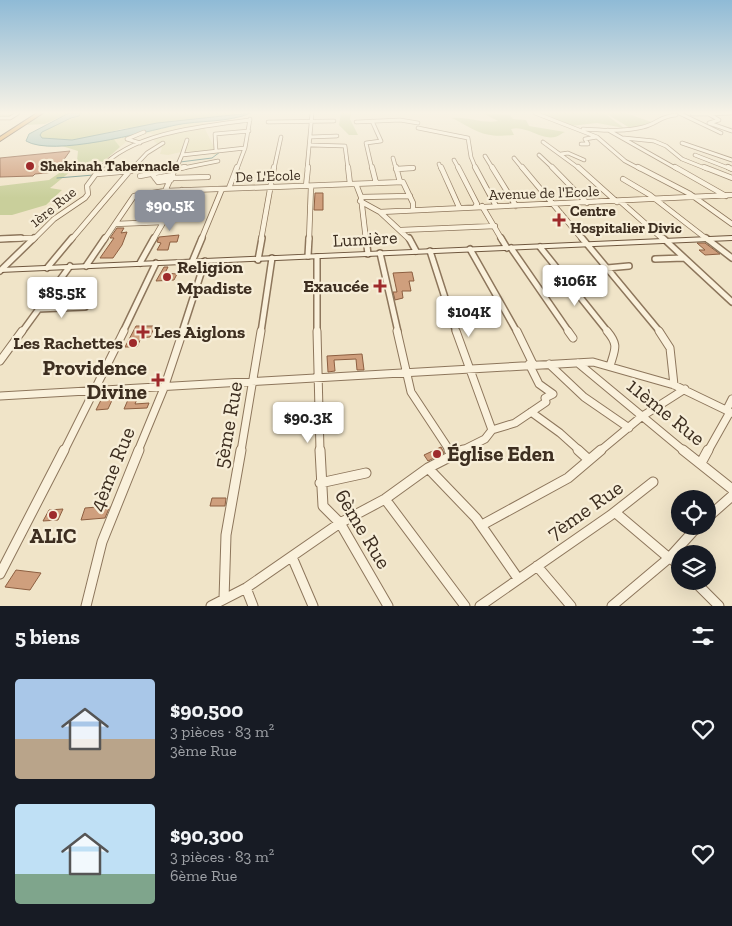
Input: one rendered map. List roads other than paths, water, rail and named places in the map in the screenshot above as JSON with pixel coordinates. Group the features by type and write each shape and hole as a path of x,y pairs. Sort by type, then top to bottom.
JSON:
{"street":[{"path":"135,141 140,143"},
{"name":"1ère Rue","path":"0,270 54,219 88,194 87,186 111,158 147,141"},
{"path":"166,190 187,141"},
{"path":"215,141 216,151"},
{"path":"229,188 242,160 247,141"},
{"path":"258,260 275,157 280,141"},
{"path":"308,256 310,141"},
{"path":"376,183 366,143 379,141"},
{"path":"468,141 471,161 496,206"},
{"path":"581,144 588,144 586,141"},
{"path":"602,141 625,161 695,198 732,224"},
{"path":"626,141 730,197"},
{"path":"655,141 666,146 682,159 732,178"},
{"path":"543,142 561,154 666,241 732,302"},
{"path":"47,268 147,153 164,145 163,143"},
{"path":"682,143 732,160"},
{"path":"311,146 344,145 353,184 360,199 368,254"},
{"path":"182,155 245,148"},
{"path":"561,154 568,153 584,160"},
{"path":"538,155 587,203"},
{"path":"695,155 732,169"},
{"path":"485,156 516,206"},
{"path":"393,158 401,182 410,196 413,210"},
{"path":"514,158 666,339 670,348 674,385"},
{"path":"454,160 477,204 475,206"},
{"path":"140,176 153,176 176,169 218,162"},
{"path":"439,164 459,207"},
{"path":"396,169 413,168"},
{"path":"96,175 131,172"},
{"path":"153,176 158,182 172,178 208,177"},
{"path":"623,179 658,200 732,258"},
{"name":"De L'Ecole","path":"115,224 134,196 166,190 401,182"},
{"path":"192,262 222,189"},
{"path":"140,263 182,190"},
{"path":"360,199 410,196"},
{"name":"Avenue de l'Ecole","path":"380,212 475,206 554,205 730,197"},
{"path":"360,199 380,212 401,230 410,239 416,251"},
{"path":"482,206 509,248 573,338"},
{"path":"86,266 115,224 164,222"},
{"path":"401,230 494,226"},
{"path":"0,239 34,238"},
{"name":"Lumière","path":"0,270 732,238"},
{"path":"540,247 615,340 616,346 610,366"},
{"path":"212,606 246,588 340,523 384,499 428,468 489,436 492,430 515,422 542,406 546,402 545,398 553,394 539,384 506,309 470,249"},
{"path":"430,251 468,368 492,430"},
{"path":"380,253 411,392 453,456"},
{"name":"6ème Rue","path":"318,257 320,483 324,506 340,523 388,606"},
{"name":"5ème Rue","path":"224,599 226,535 254,381 272,258"},
{"path":"655,259 684,258"},
{"name":"4ème Rue","path":"86,606 102,542 164,388 205,261"},
{"path":"0,574 95,391 156,263"},
{"path":"0,361 70,266"},
{"path":"607,268 629,266"},
{"path":"38,309 85,307"},
{"path":"0,396 318,379 531,364 593,362 674,385 730,411"},
{"name":"11ème Rue","path":"578,363 641,417 732,489"},
{"path":"549,364 584,397 629,428"},
{"path":"482,525 568,478 641,417 685,389"},
{"path":"700,463 730,411 732,399"},
{"path":"531,412 560,433 588,460"},
{"path":"428,468 482,525 517,577"},
{"path":"320,483 366,473"},
{"name":"7ème Rue","path":"480,606 517,577 617,514 653,482"},
{"path":"716,510 732,496"},
{"path":"384,499 465,606"},
{"path":"617,514 669,557"},
{"path":"612,606 669,557 690,535"},
{"path":"292,557 313,606"},
{"path":"537,566 571,606"},
{"path":"246,588 252,606"},
{"path":"703,590 719,606"}],"water":[{"path":"27,141 102,141 77,145 39,145"}],"waterway":[{"path":"180,162 212,158 220,152"},
{"path":"132,172 178,162"},
{"path":"57,178 94,175"}],"place":[{"name":"Shekinah Tabernacle","path":"30,166"},
{"name":"Centre Hospitalier Divic","path":"559,220"},
{"name":"Religion Mpadiste","path":"167,277"},
{"name":"Exaucée","path":"380,286"},
{"name":"Les Aiglons","path":"143,332"},
{"name":"Les Rachettes","path":"133,343"},
{"name":"Providence Divine","path":"158,380"},
{"name":"Église Eden","path":"437,454"},
{"name":"ALIC","path":"53,515"}]}
